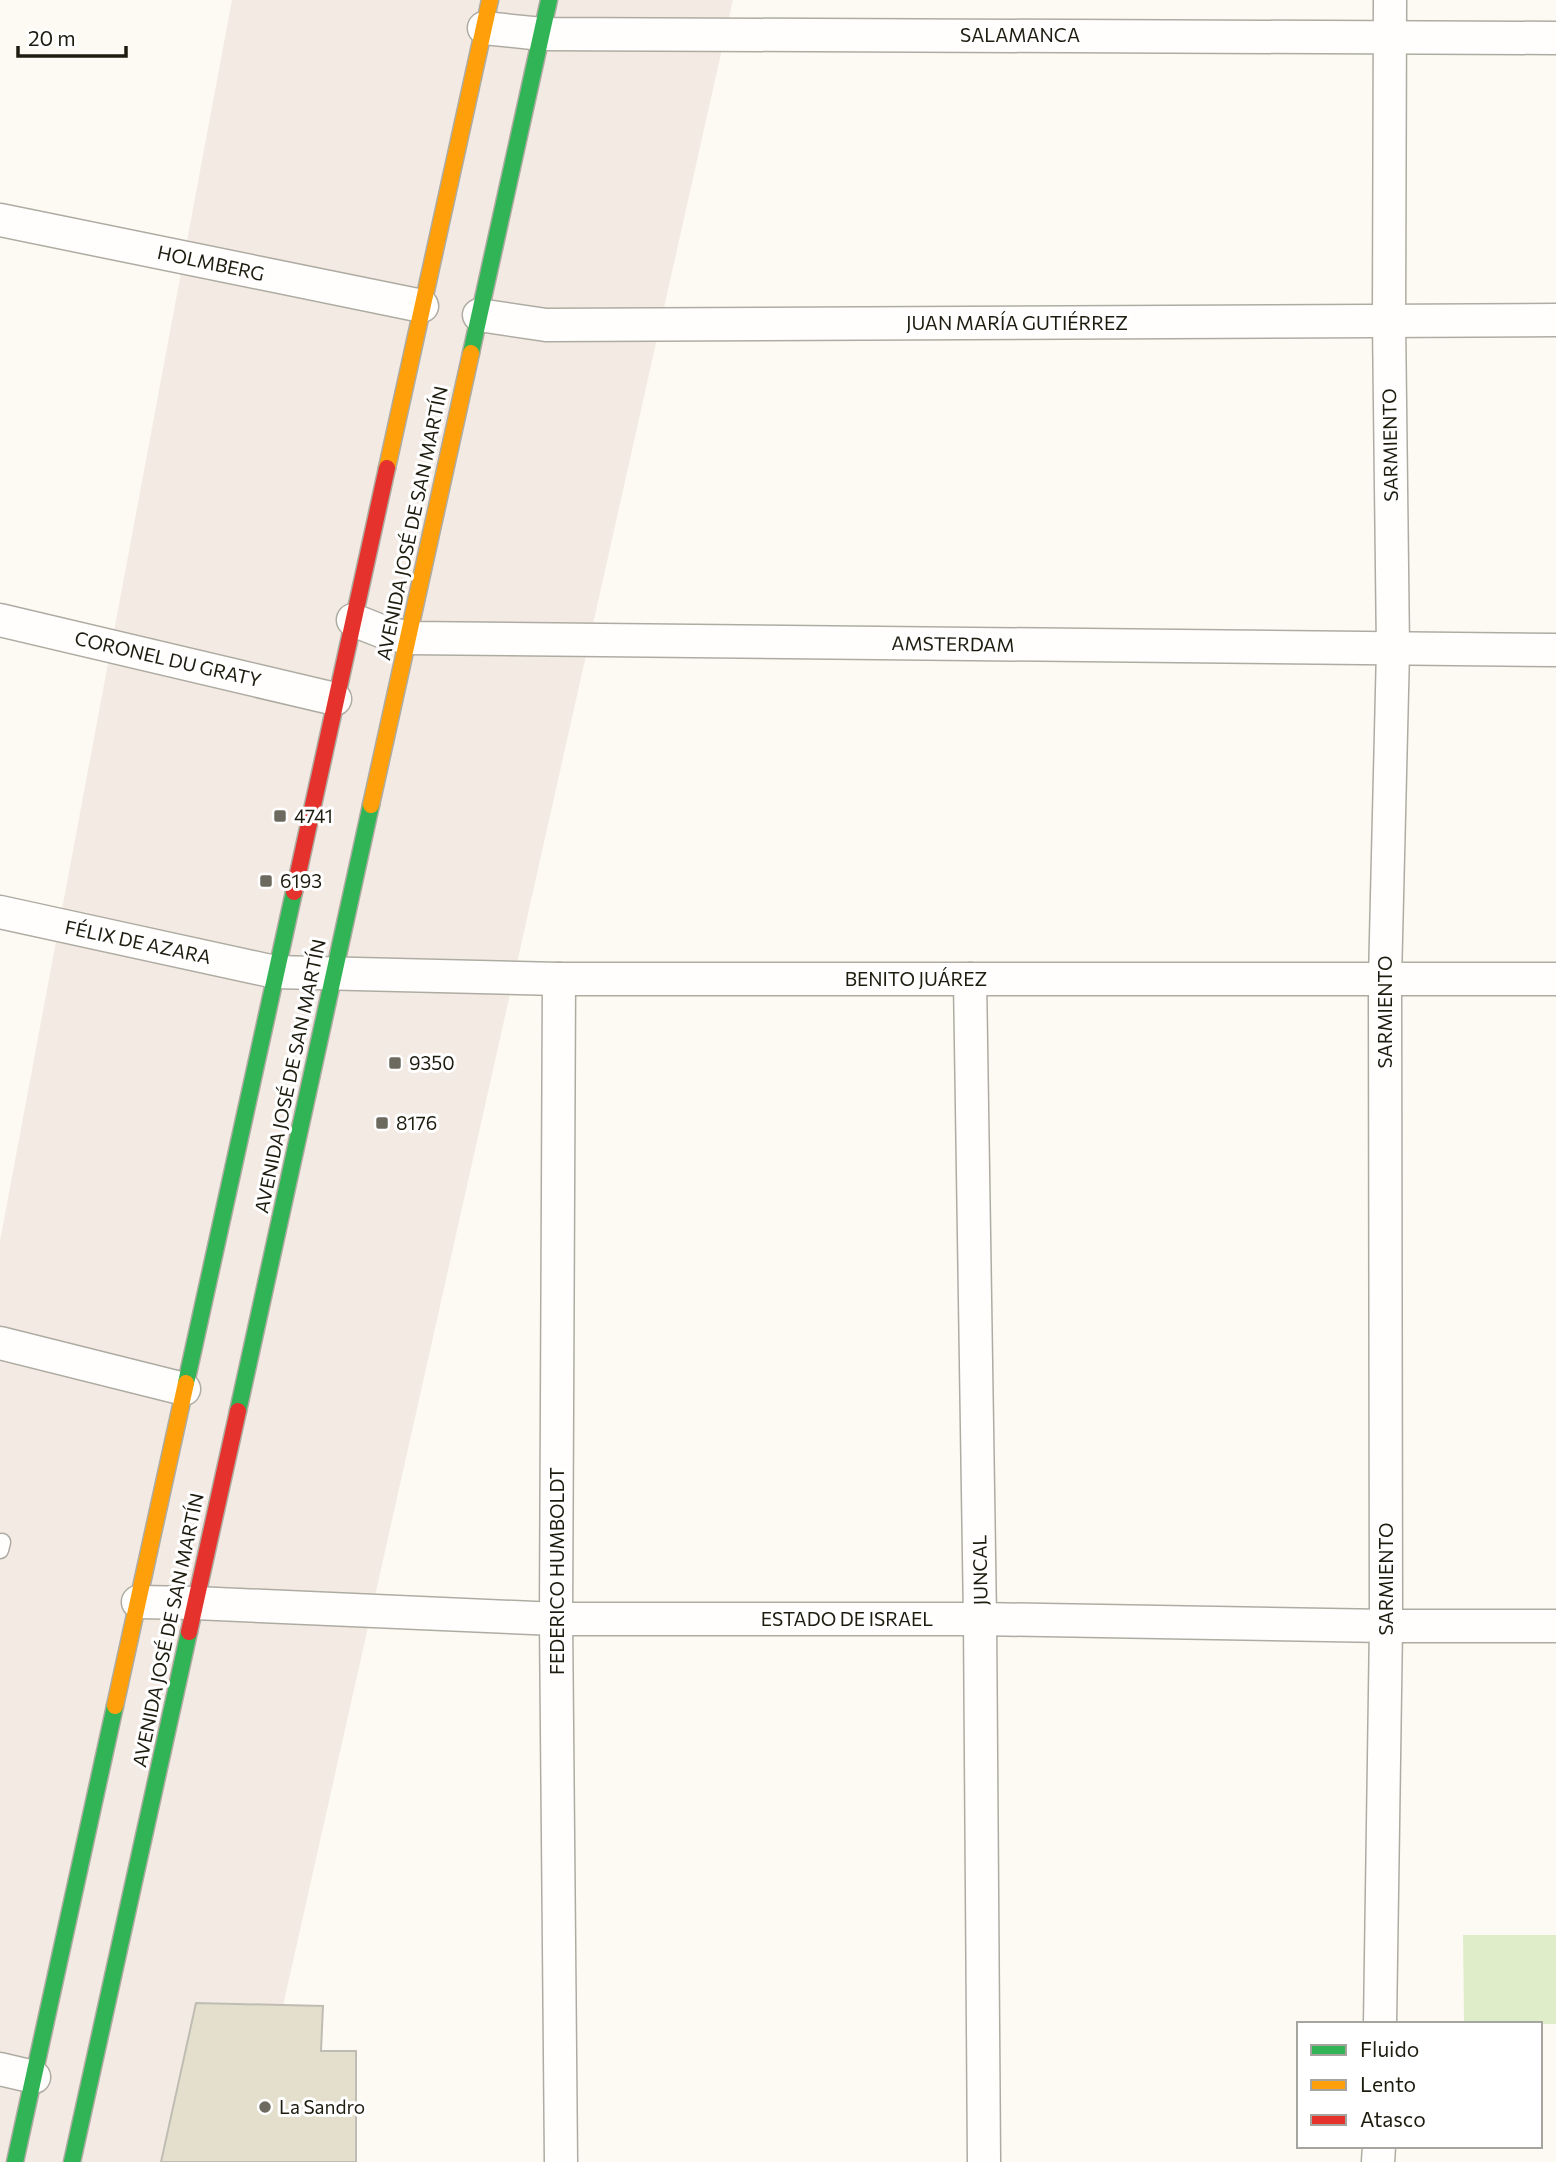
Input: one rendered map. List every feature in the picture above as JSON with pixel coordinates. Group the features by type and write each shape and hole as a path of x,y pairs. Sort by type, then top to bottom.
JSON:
{"main road":[{"name":"AVENIDA JOSÉ DE SAN MARTÍN","path":"72,2162 550,0"},
{"name":"AVENIDA JOSÉ DE SAN MARTÍN","path":"15,2162 487,14"}],"street":[{"name":"SARMIENTO","path":"1380,2022 1386,1626 1385,979 1394,650 1389,321 1390,0"},
{"name":"SALAMANCA","path":"487,14 542,34 1556,38"},
{"name":"HOLMBERG","path":"0,220 422,306"},
{"name":"JUAN MARÍA GUTIÉRREZ","path":"479,315 546,325 1556,320"},
{"name":"CORONEL DU GRATY","path":"0,620 335,699"},
{"name":"AMSTERDAM","path":"353,620 408,638 1556,650"},
{"name":"FÉLIX DE AZARA","path":"0,912 275,972"},
{"name":"BENITO JUÁREZ","path":"275,972 559,979 1556,979"},
{"name":"FEDERICO HUMBOLDT","path":"559,979 556,1619 561,2162"},
{"name":"JUNCAL","path":"970,979 980,1619 984,2162"},
{"path":"0,1343 184,1389"},
{"name":"ESTADO DE ISRAEL","path":"138,1602 556,1619 980,1619 1556,1626"},
{"path":"0,2068 34,2077"}],"shaded area":[{"path":"232,0 733,0 248,2162 0,2162 0,1241"}],"green space":[{"path":"1463,1935 1556,1935 1556,2024 1464,2022"}],"building":[{"name":"La Sandro","path":"196,2003 323,2006 321,2051 356,2051 356,2162 161,2162"}],"traffic: fast":[{"path":"471,353 549,0"},
{"path":"238,1411 371,805"},
{"path":"186,1383 294,892"},
{"path":"72,2162 189,1632"},
{"path":"15,2162 115,1706"}],"traffic: slow":[{"path":"387,468 490,0"},
{"path":"371,805 471,353"},
{"path":"115,1706 186,1383"}],"traffic: jam":[{"path":"294,892 387,468"},
{"path":"189,1632 238,1411"}],"place":[{"name":"4741","path":"280,816"},
{"name":"6193","path":"266,881"},
{"name":"9350","path":"395,1063"},
{"name":"8176","path":"382,1123"},
{"name":"La Sandro","path":"265,2107"}]}
